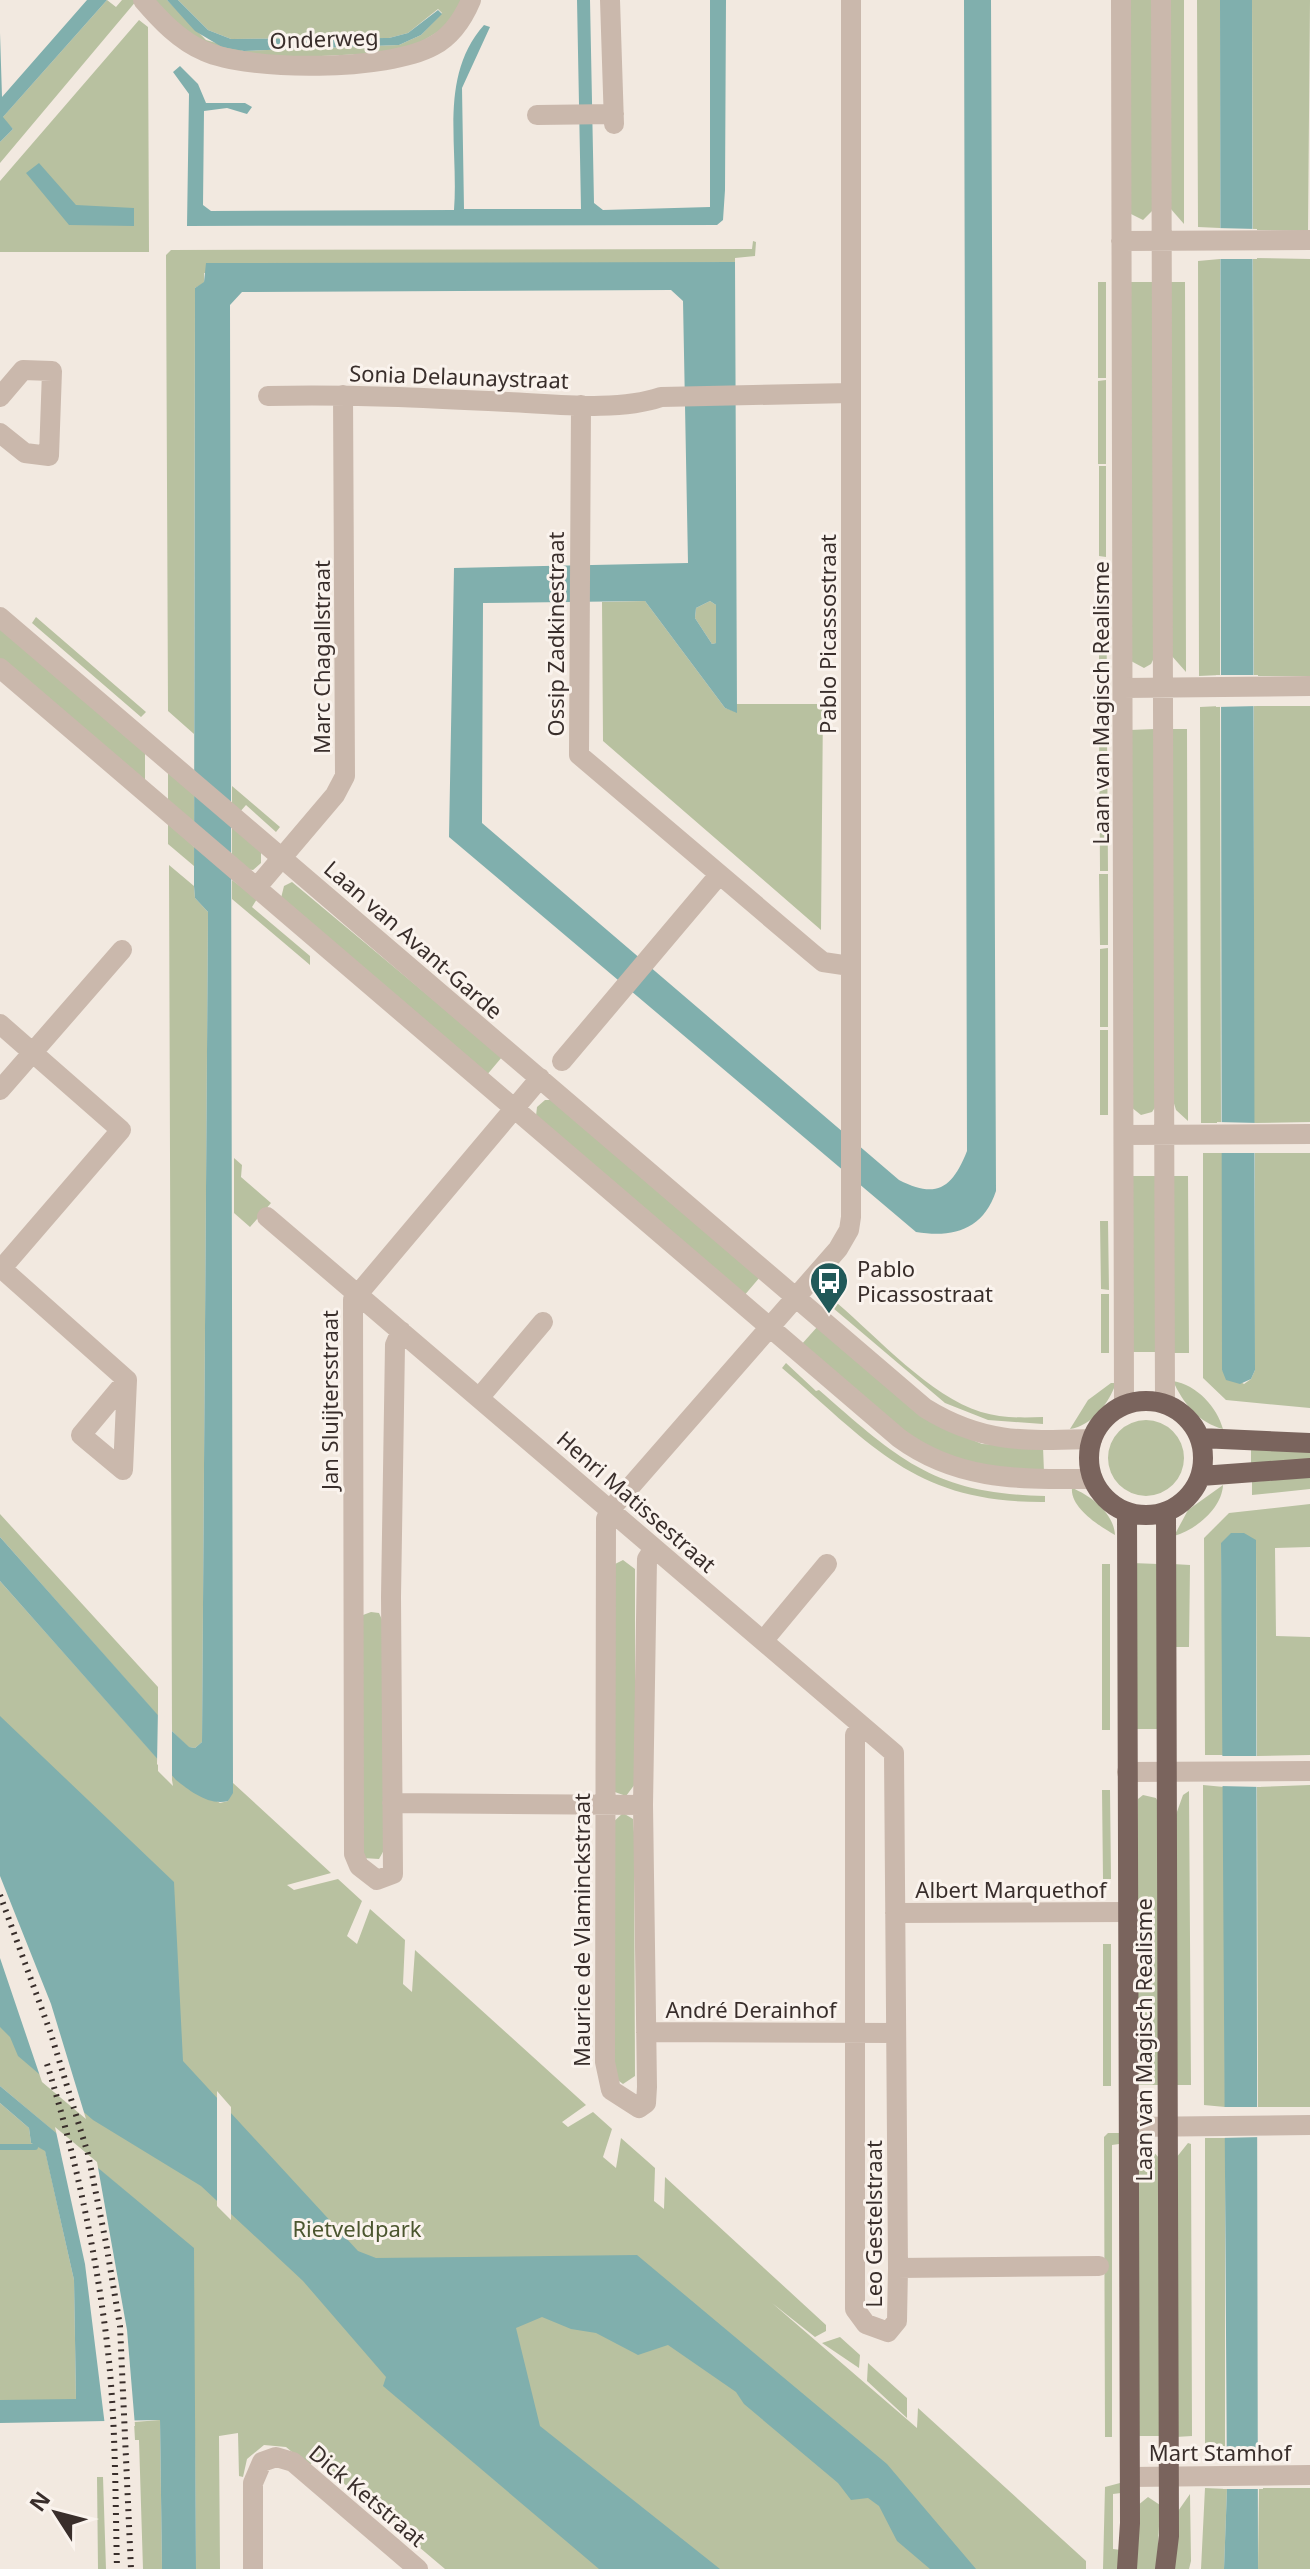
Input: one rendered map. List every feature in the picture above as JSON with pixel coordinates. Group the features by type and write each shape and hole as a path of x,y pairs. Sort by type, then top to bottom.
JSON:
{"main road":[{"path":"1144,1401 1165,1404 1190,1421 1200,1438 1204,1457 1201,1476 1191,1494 1166,1512 1146,1515 1127,1512 1110,1503 1093,1479 1089,1455 1092,1439 1108,1415 1124,1405 1144,1401"},
{"path":"1200,1438 1310,1443"},
{"path":"1201,1476 1310,1468"},
{"name":"Laan van Magisch Realisme","path":"1127,1512 1130,2477 1127,2569"},
{"name":"Laan van Magisch Realisme","path":"1165,2569 1169,2536 1166,1512"}],"street":[{"name":"Onderweg","path":"143,0 194,46 236,62 372,62 435,45 456,28 471,0"},
{"path":"537,115 610,118 610,0"},
{"name":"Pablo Picassostraat","path":"796,1298 838,1249 849,1230 853,1187 850,966 851,0"},
{"name":"Laan van Magisch Realisme","path":"1121,0 1124,1405"},
{"path":"1161,0 1165,1404"},
{"path":"1121,241 1310,240"},
{"path":"0,397 23,370 52,371 49,456 25,453 0,433"},
{"name":"Sonia Delaunaystraat","path":"268,396 343,395 581,405 679,397 851,393"},
{"name":"Marc Chagallstraat","path":"257,887 335,795 346,767 343,395"},
{"name":"Ossip Zadkinestraat","path":"581,405 579,755 823,962 850,966"},
{"name":"Laan van Avant-Garde","path":"0,617 925,1408 946,1421 992,1438 1019,1441 1092,1439"},
{"path":"0,668 899,1438 928,1457 988,1477 1093,1479"},
{"path":"1124,688 1310,686"},
{"path":"562,1061 719,875"},
{"path":"0,1090 122,950"},
{"path":"0,1024 121,1130 3,1274 127,1380"},
{"name":"Jan Sluijtersstraat","path":"401,1331 395,1345 391,1597 393,1874 377,1880 359,1866 354,1854 352,1308 357,1294 540,1078"},
{"path":"1124,1135 1310,1134"},
{"name":"Henri Matissestraat","path":"267,1217 894,1753"},
{"path":"610,1510 796,1298"},
{"path":"479,1398 543,1322"},
{"name":"Maurice de Vlaminckstraat","path":"610,1510 606,1519 606,2077 611,2090 639,2108 646,2103 647,2087 643,1805 647,1559 654,1548"},
{"path":"763,1641 827,1564"},
{"path":"353,1598 391,1597"},
{"name":"Leo Gestelstraat","path":"861,1726 855,1735 855,2309 874,2330 888,2332 897,2321 898,2268 894,1753"},
{"path":"1127,1772 1310,1771"},
{"path":"392,1803 643,1805"},
{"name":"Albert Marquethof","path":"895,1913 1127,1912"},
{"name":"André Derainhof","path":"646,2032 856,2033"},
{"path":"856,2033 896,2033"},
{"path":"1129,2127 1310,2125"},
{"path":"898,2268 1099,2266"},
{"name":"Dick Ketstraat","path":"253,2569 253,2483 262,2462 268,2458 293,2462 418,2569"},
{"name":"Mart Stamhof","path":"1130,2477 1310,2475"}],"green space":[{"path":"107,0 116,7 122,0 137,0 0,163 0,142 13,129 2,118"},
{"path":"152,0 167,0 206,40 244,51 399,45 421,35 442,13 438,9 408,33 389,38 231,39 208,30 178,0 463,0 446,27 404,52 260,59 201,44"},
{"path":"1127,0 1152,0 1153,210 1143,220 1129,213"},
{"path":"1168,0 1184,0 1184,224 1170,208"},
{"path":"1197,0 1220,0 1220,228 1198,227"},
{"path":"1252,0 1310,0 1308,231 1253,230"},
{"path":"139,20 148,27 149,252 0,252 0,181"},
{"path":"753,241 756,242 755,256 735,258 735,262 204,273 204,283 195,288 194,734 168,711 166,255 171,250 752,249"},
{"path":"1253,258 1310,259 1310,676 1254,676"},
{"path":"1220,259 1220,675 1199,676 1198,261"},
{"path":"1098,282 1106,282 1106,378 1098,378"},
{"path":"1128,282 1153,282 1155,656 1151,664 1144,668 1131,661"},
{"path":"1169,282 1185,282 1186,672 1171,655"},
{"path":"1106,380 1106,464 1098,464 1098,381"},
{"path":"1099,466 1106,466 1106,557 1099,556"},
{"path":"645,601 725,708 737,712 736,704 823,704 821,930 603,741 602,602"},
{"path":"710,601 716,605 716,643 712,644 695,618 696,608"},
{"path":"1099,608 1106,608 1107,675 1099,675"},
{"path":"36,617 146,712 141,717 32,623"},
{"path":"0,626 145,750 145,783 0,659"},
{"path":"1220,706 1221,1123 1201,1123 1200,707"},
{"path":"1254,706 1310,706 1310,1122 1254,1123"},
{"path":"1155,729 1156,1106 1152,1112 1141,1115 1131,1107 1130,730"},
{"path":"1170,729 1187,729 1188,1121 1176,1110 1172,1097"},
{"path":"1107,730 1108,871 1100,871 1099,731"},
{"path":"168,772 194,793 194,825 168,803"},
{"path":"232,786 280,827 276,832 246,805 239,813 232,806"},
{"path":"168,822 194,847 194,866 168,844"},
{"path":"232,825 261,851 261,863 253,870 245,869 232,859"},
{"path":"169,865 194,886 195,898 208,912 202,1742 195,1748 188,1747 172,1731"},
{"path":"1099,874 1108,874 1108,945 1100,945"},
{"path":"232,880 257,899 252,907 310,956 310,965 232,899"},
{"path":"292,882 502,1057 486,1076 281,898 284,886"},
{"path":"1108,948 1108,1027 1100,1027 1100,949"},
{"path":"1100,1030 1108,1030 1108,1115 1100,1115"},
{"path":"545,1100 552,1100 760,1277 743,1297 536,1116 537,1107"},
{"path":"1203,1153 1222,1153 1222,1370 1244,1384 1251,1379 1255,1370 1255,1153 1310,1153 1310,1408 1226,1400 1203,1378"},
{"path":"234,1158 242,1165 241,1177 271,1203 250,1227 234,1213"},
{"path":"1132,1176 1157,1176 1157,1352 1132,1352"},
{"path":"1172,1176 1188,1176 1189,1353 1171,1353"},
{"path":"1100,1221 1108,1221 1109,1290 1101,1289"},
{"path":"1101,1294 1109,1294 1109,1353 1101,1353"},
{"path":"837,1303 905,1365 943,1393 981,1412 1012,1417 1043,1417 1043,1424 988,1420 945,1403 833,1308"},
{"path":"818,1326 937,1425 982,1444 1043,1447 1044,1472 997,1471 924,1447 801,1345"},
{"path":"786,1363 872,1435 920,1468 974,1488 1045,1496 1045,1502 1000,1500 962,1492 929,1481 899,1465 843,1422 782,1368"},
{"path":"1173,1381 1190,1387 1205,1398 1223,1429 1206,1422 1193,1411"},
{"path":"1111,1383 1116,1383 1099,1412 1085,1423 1070,1429 1088,1400"},
{"path":"1139,1420 1153,1420 1167,1426 1178,1437 1184,1458 1181,1473 1173,1485 1153,1496 1139,1496 1125,1490 1114,1479 1108,1465 1108,1451 1114,1437 1125,1426"},
{"path":"1251,1446 1310,1449 1310,1463 1251,1467"},
{"path":"1310,1477 1310,1489 1252,1495 1252,1482"},
{"path":"1223,1485 1222,1494 1213,1510 1191,1529 1174,1536 1188,1510"},
{"path":"1072,1488 1101,1507 1111,1520 1115,1535 1081,1509"},
{"path":"1310,1504 1310,1547 1275,1548 1276,1636 1310,1637 1310,1755 1257,1756 1256,1540 1221,1543 1224,1755 1205,1755 1204,1538 1229,1513"},
{"path":"0,1514 158,1687 158,1716 0,1537"},
{"path":"623,1560 635,1569 635,1784 626,1796 612,1791 611,1566"},
{"path":"1132,1563 1158,1564 1158,1729 1134,1729"},
{"path":"1102,1564 1110,1564 1110,1730 1102,1730"},
{"path":"1173,1564 1190,1565 1189,1647 1173,1647"},
{"name":"Rietveldpark","path":"0,1581 158,1759 158,1771 173,1786 171,1774 220,1803 228,1801 233,1783 331,1873 287,1885 294,1890 338,1879 362,1901 347,1936 357,1944 370,1909 405,1940 403,1984 412,1992 415,1950 586,2105 562,2122 568,2127 593,2112 612,2129 603,2157 616,2168 621,2138 655,2168 654,2201 664,2209 665,2177 826,2325 826,2331 815,2337 772,2303 917,2428 918,2408 1086,2561 1086,2569 445,2569 315,2459 309,2466 286,2447 264,2445 247,2459 243,2477 239,2476 238,2433 219,2436 220,2569 196,2569 195,2438 126,2192 0,2086"},
{"path":"379,1613 383,1622 384,1850 379,1859 363,1858 363,1615"},
{"path":"1203,1785 1224,1787 1225,2107 1204,2105"},
{"path":"1310,1785 1310,2107 1258,2107 1257,1787"},
{"path":"1102,1790 1110,1790 1111,1879 1103,1879"},
{"path":"1189,1791 1191,2085 1175,2085 1173,1823 1183,1795"},
{"path":"1143,1795 1156,1798 1159,1804 1159,2085 1134,2085 1138,1799"},
{"path":"623,1813 633,1819 634,1832 635,2076 623,2084 611,2075 610,1825"},
{"path":"1103,1944 1111,1944 1111,2086 1103,2086"},
{"path":"0,2103 29,2128 31,2143 45,2150 74,2280 76,2400 0,2400"},
{"path":"1108,2133 1120,2133 1119,2144 1112,2145 1112,2437 1105,2437 1104,2137"},
{"path":"1205,2138 1225,2138 1225,2456 1205,2457"},
{"path":"1188,2143 1191,2144 1192,2436 1176,2437 1176,2158"},
{"path":"1149,2147 1160,2159 1160,2436 1136,2436 1137,2157"},
{"path":"840,2337 860,2355 859,2368 822,2343"},
{"path":"868,2363 907,2398 907,2418 867,2381"},
{"path":"160,2420 162,2569 143,2569 139,2440 135,2440 134,2422"},
{"path":"97,2477 103,2477 106,2569 98,2569"},
{"path":"1120,2483 1121,2493 1113,2494 1113,2549 1121,2550 1118,2569 1103,2569 1105,2487"},
{"path":"1205,2488 1227,2489 1224,2569 1201,2569"},
{"path":"1259,2488 1310,2488 1310,2569 1258,2569"},
{"path":"1190,2494 1191,2561 1189,2569 1172,2569 1176,2514"},
{"path":"1148,2497 1160,2505 1157,2569 1135,2569 1137,2506"}],"water":[{"path":"87,0 107,0 3,117 13,129 0,142 0,33 2,97"},
{"path":"167,0 178,0 208,30 231,39 389,38 408,33 438,10 442,14 421,35 399,45 244,51 222,47 195,31"},
{"path":"577,0 590,0 594,203 603,210 710,207 710,0 726,0 725,190 723,220 717,225 187,226 189,94 173,72 180,66 198,84 206,103 245,103 252,107 247,114 227,108 204,111 203,205 211,211 454,210 456,90 470,45 484,25 490,27 462,88 464,209 581,209"},
{"path":"964,0 991,0 996,1191 990,1204 975,1223 965,1228 942,1234 916,1232 449,837 454,568 688,563 683,301 671,290 242,292 230,305 233,1793 228,1801 207,1799 176,1780 0,1581 0,1537 172,1731 189,1747 195,1748 202,1742 208,912 195,898 194,886 195,288 204,282 206,263 735,262 737,713 725,708 645,601 483,603 482,823 899,1180 923,1189 941,1187 955,1174 967,1151","holes":["710,601 716,605 716,643 712,644 695,618 696,608"]},
{"path":"1220,0 1252,0 1255,1370 1251,1379 1240,1384 1226,1380 1222,1370"},
{"path":"39,163 76,205 134,208 134,226 69,225 26,173"},
{"path":"1231,1533 1244,1533 1256,1540 1258,2569 1224,2569 1227,2489 1221,1543"},
{"path":"0,1716 174,1882 183,2061 358,2251 376,2258 637,2255 887,2464 976,2569 930,2569 897,2541 879,2506 868,2498 851,2500 838,2483 744,2404 736,2392 668,2345 638,2355 596,2333 571,2329 542,2317 516,2328 540,2426 720,2569 599,2569 383,2386 386,2377 303,2281 201,2186 93,2120 18,2056 10,2037 0,2027"},
{"path":"0,2086 194,2248 196,2569 162,2569 160,2420 0,2423 0,2400 76,2399 74,2280 45,2151 31,2143 29,2128 0,2103"}],"pier":[{"path":"1216,228 1257,229 1257,259 1216,259"},
{"path":"1216,675 1258,675 1258,706 1216,707"},
{"path":"1217,1122 1258,1123 1259,1153 1218,1153"},
{"path":"158,1709 172,1725 172,1781 157,1764"},
{"path":"1220,1756 1261,1756 1261,1787 1220,1786"},
{"path":"0,1876 51,2004 86,2119 42,2082 0,1958"},
{"path":"217,2091 231,2107 231,2220 217,2206"},
{"path":"1221,2107 1262,2107 1262,2137 1221,2138"},
{"path":"55,2127 97,2162 127,2330 135,2426 105,2426 85,2264"},
{"path":"1221,2459 1263,2459 1263,2489 1223,2489"}],"waterway":[{"path":"0,2147 35,2147"}],"railway":[{"path":"0,1895 51,2034 88,2154 106,2243 120,2326 131,2569"},
{"path":"47,2064 81,2191 104,2320 113,2413 117,2569"}],"place":[{"name":"Pablo Picassostraat","path":"829,1315"}]}
